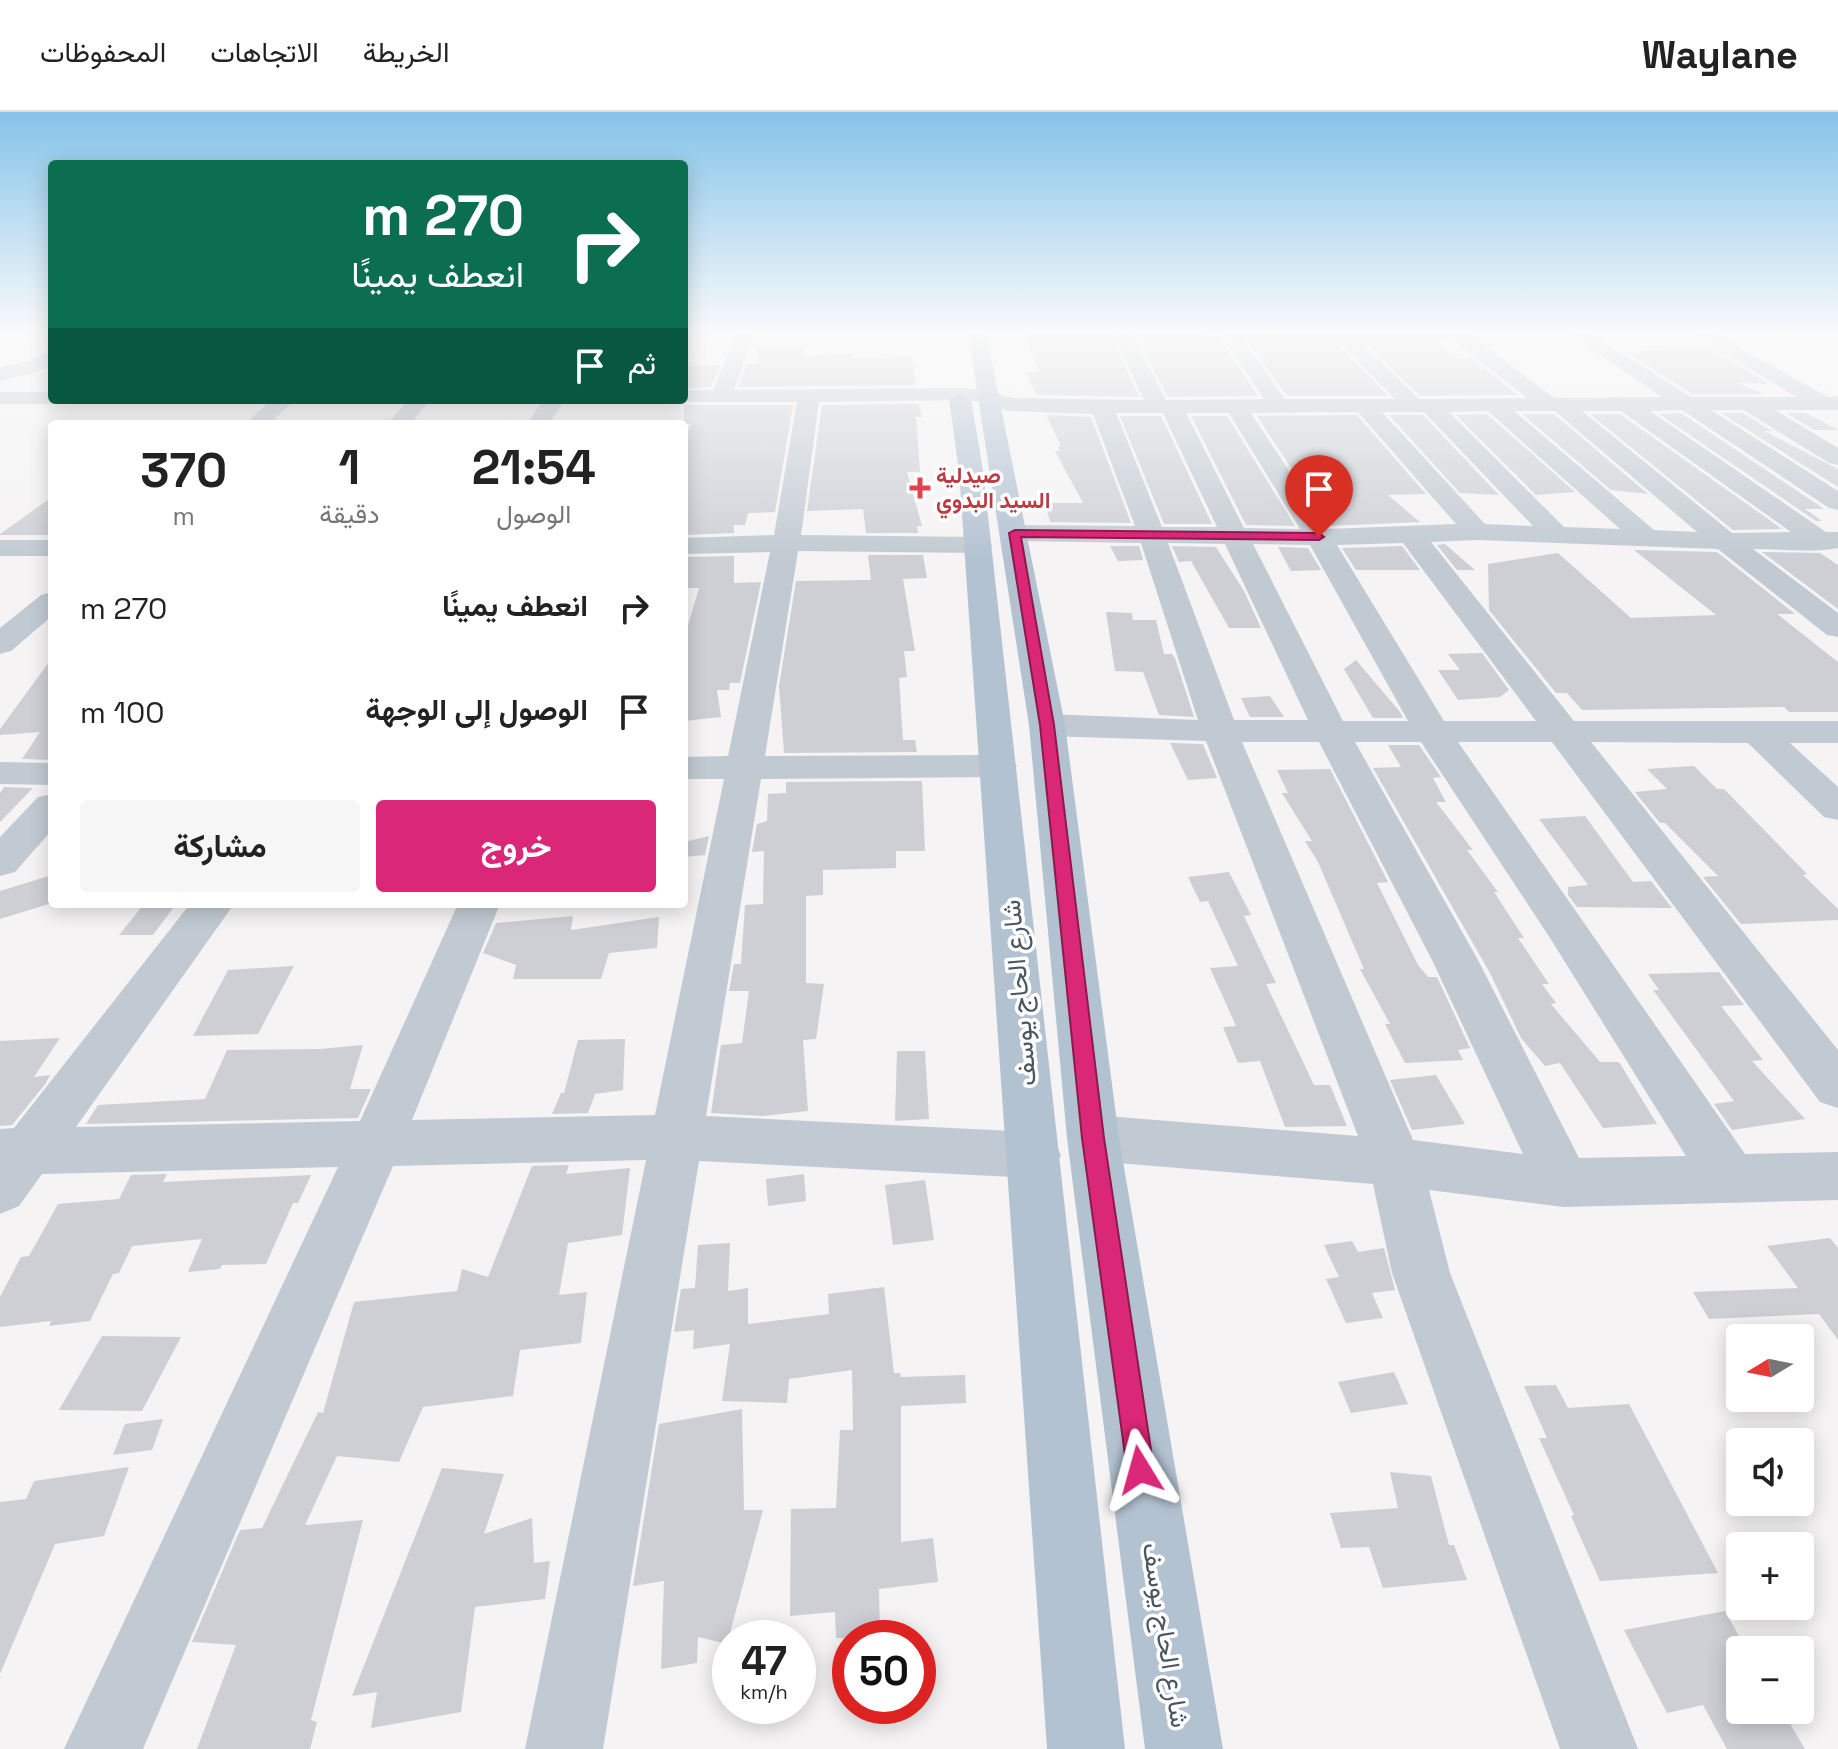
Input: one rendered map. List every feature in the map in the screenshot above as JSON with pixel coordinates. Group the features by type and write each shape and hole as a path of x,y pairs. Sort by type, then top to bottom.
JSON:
{"main road":[{"name":"شارع الحاج يوسف","path":"976,409 996,539 1047,725 1093,1138 1184,1749"},
{"name":"شارع الحاج يوسف","path":"996,539 998,766 1086,1749"}],"street":[{"path":"564,1749 786,543 807,409"},
{"path":"1103,409 1152,536 1220,731 1395,1162 1421,1273 1599,1749"},
{"path":"1166,409 1233,534 1331,731 1455,960 1564,1183"},
{"path":"1238,409 1319,537 1432,731 1566,927 1731,1179"},
{"path":"1368,409 1477,532"},
{"path":"1427,409 1557,535"},
{"path":"1499,409 1645,537"},
{"path":"1561,409 1838,628"},
{"path":"1634,409 1832,544"},
{"path":"1698,409 1838,502"},
{"path":"1758,409 1838,458"},
{"path":"688,546 1477,532 1832,544"},
{"path":"1411,535 1838,1087"},
{"path":"0,548 48,548"},
{"path":"0,644 48,604"},
{"path":"1047,725 1220,731 1838,732"},
{"path":"1758,732 1838,808"},
{"path":"688,768 998,766"},
{"path":"0,773 48,774"},
{"path":"0,862 48,810"},
{"path":"9,1164 210,908"},
{"path":"103,1749 375,1146 477,908"},
{"path":"9,1164 375,1146 676,1137 1034,1155"},
{"path":"1093,1138 1395,1162 1564,1183 1838,1176"}],"building":[{"path":"684,409 792,409 775,512 748,513 745,525 734,525 734,533 688,535 688,431 691,424 684,420"},
{"path":"821,409 920,409 922,417 916,417 920,472 907,472 922,526 917,526 918,533 866,533 863,509 807,511"},
{"path":"1681,413 1824,509 1805,509 1822,521 1816,521 1659,414"},
{"path":"1721,413 1743,413 1772,431 1764,431 1838,469 1838,487"},
{"path":"1786,413 1806,413 1838,430 1814,430"},
{"path":"1487,414 1575,492 1536,495 1456,415"},
{"path":"1522,414 1554,414 1648,494 1611,490"},
{"path":"1590,414 1620,414 1782,529 1733,530"},
{"path":"1046,415 1091,417 1131,523 1050,522 1045,503 1083,503 1055,451 1060,451 1058,447 1061,446"},
{"path":"1357,415 1426,494 1388,495 1420,522 1329,526 1257,416"},
{"path":"1389,415 1423,415 1499,495 1460,493"},
{"path":"1120,416 1161,416 1212,524 1164,524"},
{"path":"1191,416 1227,416 1295,526 1246,525"},
{"path":"48,500 48,535 0,534"},
{"path":"1445,544 1475,570 1457,570 1437,545"},
{"path":"1110,546 1139,546 1143,560 1118,561"},
{"path":"1172,546 1216,547 1244,591 1261,628 1229,628 1191,561 1179,562"},
{"path":"1402,546 1420,570 1356,570 1342,548"},
{"path":"1278,547 1308,548 1321,570 1291,571"},
{"path":"1634,550 1717,552 1795,614 1777,614 1838,662 1838,712 1789,712 1784,707 1582,710 1567,693 1556,693 1489,610 1488,564 1558,553 1631,618 1716,615"},
{"path":"1762,552 1820,553 1838,565 1838,609"},
{"path":"868,555 923,555 927,578 903,579 915,651 904,651 907,677 899,678 903,740 915,740 917,752 784,753 779,686 796,581 871,580"},
{"path":"734,556 734,583 761,582 740,683 730,683 729,690 717,690 721,717 688,721 688,625 699,588 688,588 688,557"},
{"path":"1106,612 1132,613 1133,620 1156,620 1164,654 1172,654 1175,658 1194,717 1159,715 1143,672 1115,671"},
{"path":"1482,653 1509,690 1500,697 1458,700 1438,670 1460,670 1448,654"},
{"path":"1356,660 1403,718 1373,718 1344,669"},
{"path":"48,663 48,760 22,759 40,732 0,735 0,729"},
{"path":"1270,696 1284,717 1250,717 1241,698"},
{"path":"1170,743 1203,744 1217,778 1188,780"},
{"path":"1388,745 1419,745 1441,777 1433,778 1446,802 1436,802 1473,850 1467,850 1498,892 1494,892 1524,938 1518,938 1549,984 1542,984 1556,1003 1551,1004 1600,1062 1619,1062 1657,1124 1603,1128 1560,1063 1545,1066 1521,1038 1490,973 1373,768 1401,767"},
{"path":"1694,766 1717,789 1724,789 1807,874 1803,875 1838,909 1838,920 1741,924 1703,877 1718,876 1665,823 1660,823 1635,792 1667,789 1647,769"},
{"path":"1330,769 1388,882 1377,883 1418,965 1428,977 1437,977 1470,1048 1458,1050 1463,1060 1405,1063 1385,1024 1390,1024 1360,969 1364,969 1318,862 1305,841 1312,841 1282,793 1288,793 1277,770"},
{"path":"922,781 925,851 896,851 896,868 823,870 823,895 806,896 806,983 824,984 816,1039 803,1040 808,1111 762,1116 711,1113 721,1045 742,1043 749,991 729,991 734,964 741,964 745,905 763,904 764,851 752,852 757,824 767,821 768,794 786,793 786,782"},
{"path":"4,787 33,788 0,822 0,793"},
{"path":"1585,816 1633,882 1651,881 1672,908 1577,907 1568,895 1568,887 1588,885 1539,819"},
{"path":"709,836 705,855 688,857 688,841"},
{"path":"1229,872 1251,915 1244,916 1276,983 1266,984 1314,1085 1330,1085 1347,1126 1285,1127 1260,1061 1238,1063 1223,1027 1236,1026 1210,968 1238,966 1208,901 1200,902 1188,877"},
{"path":"48,876 48,904 0,919 0,891"},
{"path":"141,908 173,908 153,935 119,935"},
{"path":"573,916 571,930 659,917 657,948 609,953 601,979 513,979 516,965 483,953 496,923"},
{"path":"294,966 258,1034 193,1036 228,970"},
{"path":"1719,972 1744,1005 1721,1006 1763,1060 1752,1061 1805,1119 1732,1130 1714,1104 1734,1101 1653,990 1659,990 1648,974"},
{"path":"60,1038 34,1077 50,1075 46,1083 12,1125 0,1126 0,1041"},
{"path":"625,1039 623,1090 595,1094 588,1113 552,1114 561,1093 564,1093 578,1040"},
{"path":"363,1045 350,1089 371,1089 358,1118 86,1124 98,1105 205,1099 227,1050 320,1049"},
{"path":"897,1051 925,1051 929,1119 895,1121"},
{"path":"1436,1075 1465,1124 1412,1130 1390,1080"},
{"path":"569,1165 566,1174 630,1168 622,1235 568,1243 559,1295 587,1292 581,1343 520,1350 513,1396 423,1407 399,1462 337,1456 305,1525 363,1520 311,1720 317,1722 310,1749 197,1749 236,1645 192,1642 240,1530 262,1528 318,1412 323,1413 354,1302 457,1291 462,1269 488,1277 532,1166"},
{"path":"167,1174 163,1182 311,1175 298,1203 293,1203 266,1264 222,1265 220,1269 188,1272 202,1239 132,1246 119,1273 113,1274 90,1321 49,1326 51,1321 0,1327 0,1297 21,1257 29,1256 58,1204 119,1199 131,1175"},
{"path":"804,1174 806,1201 768,1206 766,1179"},
{"path":"925,1180 934,1240 893,1245 885,1185"},
{"path":"1830,1238 1838,1248 1838,1340 1819,1314 1709,1319 1693,1292 1798,1288 1767,1246"},
{"path":"1352,1241 1358,1252 1384,1248 1395,1290 1372,1293 1383,1318 1346,1323 1326,1279 1339,1277 1324,1245"},
{"path":"730,1243 728,1291 748,1288 748,1324 829,1314 828,1294 884,1287 894,1373 900,1373 901,1377 965,1375 966,1403 901,1406 901,1542 933,1538 938,1582 879,1589 880,1620 835,1620 835,1612 790,1616 791,1509 836,1508 840,1430 853,1430 852,1370 789,1379 787,1403 722,1401 730,1344 693,1349 694,1330 674,1332 681,1289 695,1288 698,1245"},
{"path":"102,1336 181,1337 142,1411 59,1410"},
{"path":"1394,1372 1408,1404 1351,1413 1338,1382"},
{"path":"1556,1385 1568,1408 1629,1404 1718,1573 1600,1581 1539,1438 1547,1438 1524,1386"},
{"path":"742,1409 744,1510 763,1510 733,1620 712,1620 712,1640 698,1637 697,1663 661,1669 664,1581 633,1586 659,1424"},
{"path":"163,1419 152,1450 113,1455 125,1424"},
{"path":"129,1467 104,1536 55,1544 0,1674 0,1502 26,1499 34,1481"},
{"path":"442,1468 504,1474 484,1534 532,1518 534,1563 550,1561 545,1599 475,1607 461,1712 371,1728 377,1692 352,1696"},
{"path":"1390,1472 1431,1476 1449,1545 1454,1545 1467,1580 1383,1588 1369,1547 1341,1548 1330,1513 1398,1508"},
{"path":"1725,1611 1726,1620 1730,1620 1739,1636 1726,1636 1726,1724 1790,1724 1805,1749 1727,1749 1703,1705 1667,1713 1624,1630"}],"place":[{"name":"صيدلية السيد البدوي","path":"920,488"}],"route":[{"path":"1140,1470 1093,1138 1047,725 1028,627 1015,533 1319,537"}]}
